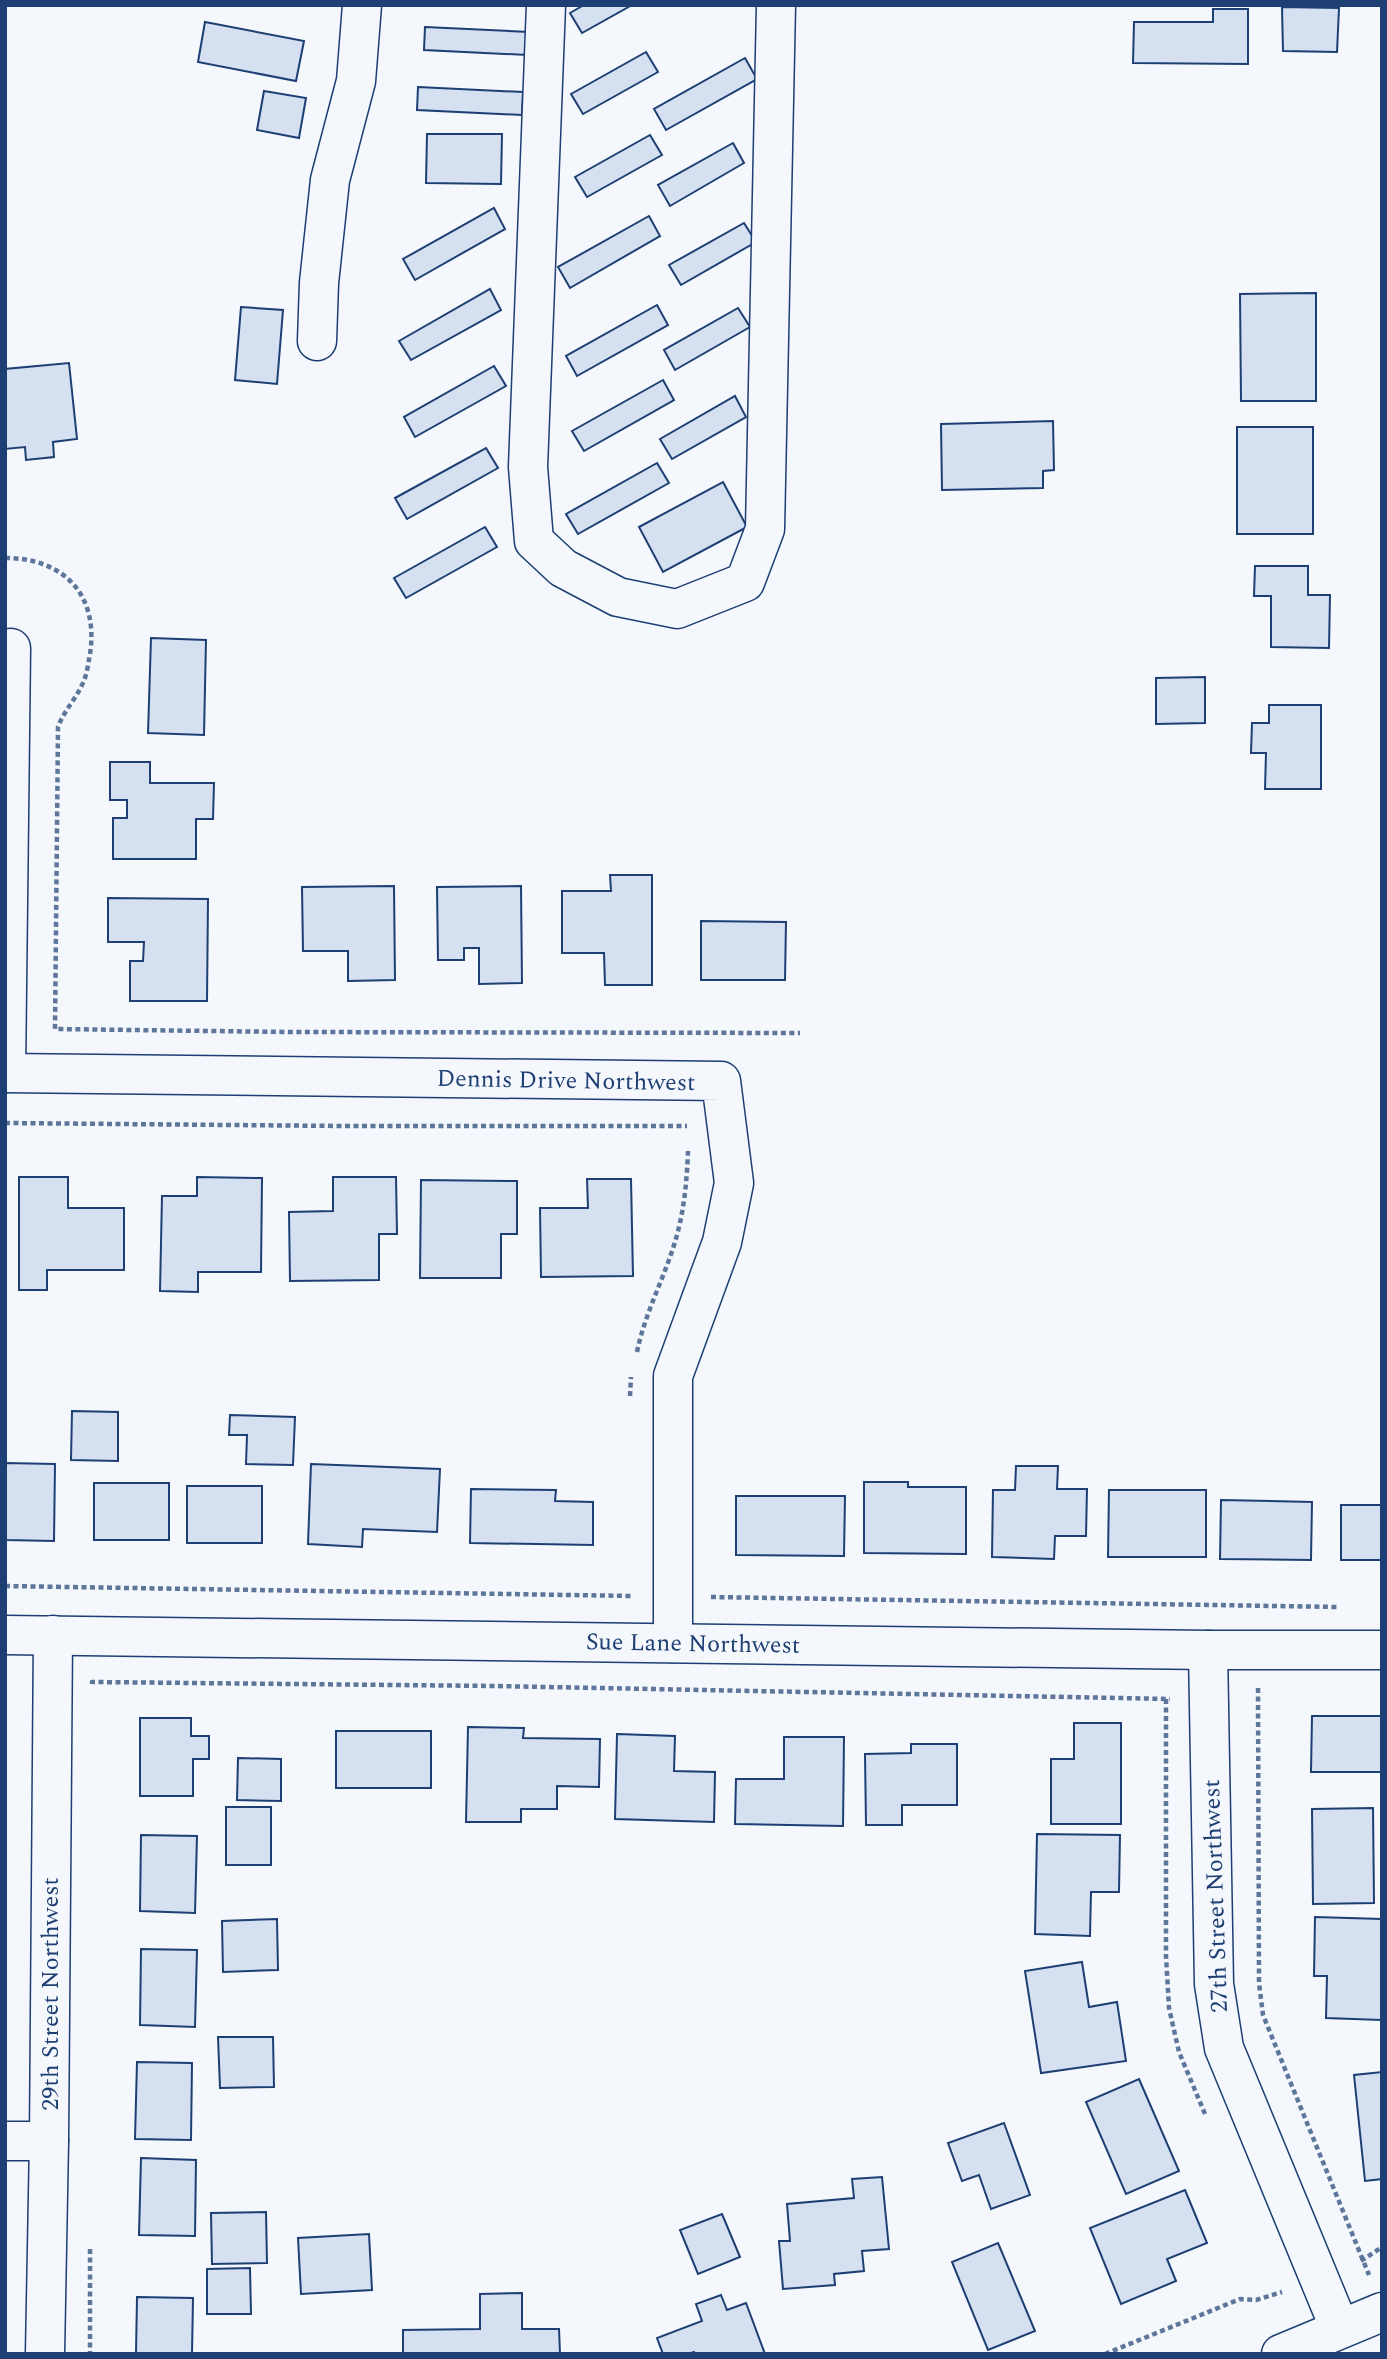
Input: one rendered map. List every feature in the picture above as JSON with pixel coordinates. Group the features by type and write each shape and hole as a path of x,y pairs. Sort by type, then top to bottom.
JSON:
{"street":[{"path":"317,341 319,283 330,180 356,80 362,5"},
{"path":"546,5 528,467 534,541 563,568 618,597 677,609 745,582 765,529 776,5"},
{"path":"5,1073 11,648"},
{"name":"Dennis Drive Northwest","path":"5,1073 721,1081 734,1183 722,1242 673,1377 673,1643"},
{"name":"Sue Lane Northwest","path":"5,1634 1382,1650"},
{"name":"29th Street Northwest","path":"45,2354 53,1635"},
{"name":"27th Street Northwest","path":"1208,1650 1214,1984 1224,2048 1340,2329"},
{"path":"5,2141 49,2141"},
{"path":"1281,2354 1382,2312"}],"path":[{"path":"5,558 24,558 52,567 74,582 87,605 93,634 82,686 64,711 58,727 55,1029 800,1033"},
{"path":"5,1123 688,1126 688,1138"},
{"path":"635,1360 651,1301 679,1228 687,1183 688,1149"},
{"path":"631,1406 632,1372"},
{"path":"5,1586 641,1597"},
{"path":"705,1597 1343,1607"},
{"path":"92,1695 92,1682 495,1686 1175,1699"},
{"path":"1258,1684 1259,1983 1263,2015 1369,2275"},
{"path":"90,2247 90,2354"},
{"path":"1105,2354 1240,2299 1256,2300 1319,2278 1363,2260 1382,2247"}],"building":[{"path":"584,5 632,5 582,33 570,13"},
{"path":"1282,7 1339,8 1337,52 1283,51"},
{"path":"1213,9 1248,9 1248,64 1133,63 1134,22 1213,22"},
{"path":"205,22 304,41 296,81 198,62"},
{"path":"425,27 529,32 528,55 424,50"},
{"path":"646,52 658,72 583,114 571,94"},
{"path":"745,58 757,79 666,130 654,109"},
{"path":"418,87 523,92 522,115 417,110"},
{"path":"264,91 306,98 299,138 257,130"},
{"path":"427,134 502,134 501,184 426,183"},
{"path":"650,135 662,155 587,197 575,177"},
{"path":"733,143 744,163 670,206 658,185"},
{"path":"494,208 505,229 415,280 403,259"},
{"path":"649,216 660,236 570,288 558,267"},
{"path":"744,223 756,242 681,285 669,265"},
{"path":"490,289 501,310 411,360 399,341"},
{"path":"1316,293 1316,401 1241,401 1240,294"},
{"path":"657,305 668,325 577,376 566,356"},
{"path":"241,307 283,310 277,384 235,380"},
{"path":"738,308 750,327 675,370 664,350"},
{"path":"69,363 77,439 53,442 54,457 26,460 25,447 5,449 5,369"},
{"path":"494,366 506,386 415,437 404,417"},
{"path":"663,380 674,400 584,451 572,431"},
{"path":"735,396 746,417 672,459 660,439"},
{"path":"1053,421 1054,470 1043,471 1043,488 942,490 941,424"},
{"path":"1237,427 1313,427 1313,534 1237,534"},
{"path":"486,448 498,468 407,519 395,498"},
{"path":"657,463 669,483 578,534 566,514"},
{"path":"723,482 747,527 663,572 639,527"},
{"path":"485,527 497,547 406,598 394,578"},
{"path":"1255,566 1308,566 1308,595 1330,595 1329,648 1271,647 1271,596 1254,596"},
{"path":"151,638 206,640 204,735 148,733"},
{"path":"1205,677 1205,723 1156,724 1156,678"},
{"path":"1269,705 1321,705 1321,789 1265,789 1266,753 1251,753 1252,723 1269,723"},
{"path":"110,762 150,762 150,783 214,783 213,819 196,819 196,859 113,859 113,818 127,818 127,800 110,800"},
{"path":"610,875 652,875 652,985 605,985 604,953 562,953 562,891 611,891"},
{"path":"394,886 395,980 348,981 348,951 303,951 302,887"},
{"path":"521,886 522,983 479,984 479,948 464,948 464,960 438,960 437,887"},
{"path":"108,898 208,899 207,1001 130,1001 130,961 143,961 144,942 108,942"},
{"path":"701,921 786,922 785,980 701,980"},
{"path":"19,1177 68,1177 68,1208 124,1208 124,1270 47,1270 47,1290 19,1290"},
{"path":"197,1177 262,1178 261,1272 198,1272 198,1292 160,1291 162,1196 197,1196"},
{"path":"333,1177 396,1177 397,1234 379,1234 379,1280 290,1281 289,1212 333,1211"},
{"path":"587,1179 631,1179 633,1276 541,1277 540,1208 588,1208"},
{"path":"421,1180 517,1181 517,1234 501,1234 501,1278 420,1278"},
{"path":"72,1411 118,1412 118,1461 71,1460"},
{"path":"230,1415 295,1417 293,1465 246,1464 247,1435 229,1435"},
{"path":"5,1463 55,1464 54,1541 5,1540"},
{"path":"311,1464 440,1469 437,1532 363,1529 362,1547 308,1544"},
{"path":"1016,1466 1058,1466 1057,1489 1087,1489 1086,1536 1055,1536 1054,1559 992,1557 993,1490 1015,1490"},
{"path":"864,1482 908,1482 908,1487 966,1487 966,1554 864,1553"},
{"path":"94,1483 169,1483 169,1540 94,1540"},
{"path":"187,1486 262,1486 262,1543 187,1543"},
{"path":"471,1489 556,1490 555,1501 593,1502 593,1545 470,1543"},
{"path":"1109,1490 1206,1490 1206,1557 1108,1557"},
{"path":"736,1496 845,1496 844,1556 736,1555"},
{"path":"1221,1500 1312,1502 1311,1560 1220,1559"},
{"path":"1341,1505 1382,1505 1382,1560 1341,1560"},
{"path":"1312,1716 1382,1716 1382,1772 1311,1772"},
{"path":"140,1718 191,1718 191,1736 209,1736 209,1759 193,1759 193,1796 140,1796"},
{"path":"1074,1723 1121,1723 1121,1824 1051,1824 1051,1759 1074,1759"},
{"path":"468,1727 524,1728 523,1738 600,1739 599,1787 557,1786 557,1809 521,1809 521,1822 466,1822"},
{"path":"336,1731 431,1731 431,1788 336,1788"},
{"path":"617,1734 675,1736 674,1771 715,1772 714,1822 615,1819"},
{"path":"784,1737 844,1737 843,1826 735,1824 736,1779 784,1779"},
{"path":"911,1744 957,1744 957,1805 902,1805 902,1825 866,1825 865,1754 911,1753"},
{"path":"238,1758 281,1759 281,1801 237,1800"},
{"path":"226,1807 271,1807 271,1865 226,1865"},
{"path":"1373,1808 1374,1903 1313,1904 1312,1809"},
{"path":"1037,1834 1120,1835 1119,1892 1091,1892 1090,1936 1035,1934"},
{"path":"141,1835 197,1836 195,1913 140,1911"},
{"path":"1315,1917 1382,1919 1381,2020 1326,2018 1327,1976 1314,1976"},
{"path":"277,1919 278,1970 223,1972 222,1921"},
{"path":"141,1949 197,1950 195,2027 140,2025"},
{"path":"1082,1962 1089,2007 1117,2002 1126,2061 1041,2073 1025,1971"},
{"path":"218,2037 273,2037 274,2087 220,2088"},
{"path":"137,2062 192,2063 191,2140 135,2139"},
{"path":"1382,2072 1382,2179 1365,2181 1354,2075"},
{"path":"1139,2079 1179,2171 1126,2194 1086,2102"},
{"path":"1004,2123 1030,2195 991,2209 979,2175 962,2181 948,2143"},
{"path":"141,2158 196,2160 195,2236 139,2235"},
{"path":"882,2177 889,2249 862,2251 864,2271 834,2274 835,2285 783,2289 779,2241 790,2241 787,2204 854,2198 852,2179"},
{"path":"1185,2190 1207,2243 1167,2259 1176,2281 1121,2304 1090,2228"},
{"path":"266,2212 267,2263 212,2264 211,2213"},
{"path":"722,2214 740,2257 698,2274 680,2230"},
{"path":"369,2234 372,2290 301,2294 298,2238"},
{"path":"998,2243 1035,2331 988,2350 952,2262"},
{"path":"250,2268 251,2314 207,2314 207,2269"},
{"path":"522,2293 522,2329 559,2329 560,2354 403,2354 403,2330 480,2329 480,2294"},
{"path":"721,2295 727,2310 746,2303 765,2354 663,2354 657,2338 702,2321 696,2304"},
{"path":"137,2297 193,2298 192,2354 136,2354"}]}
